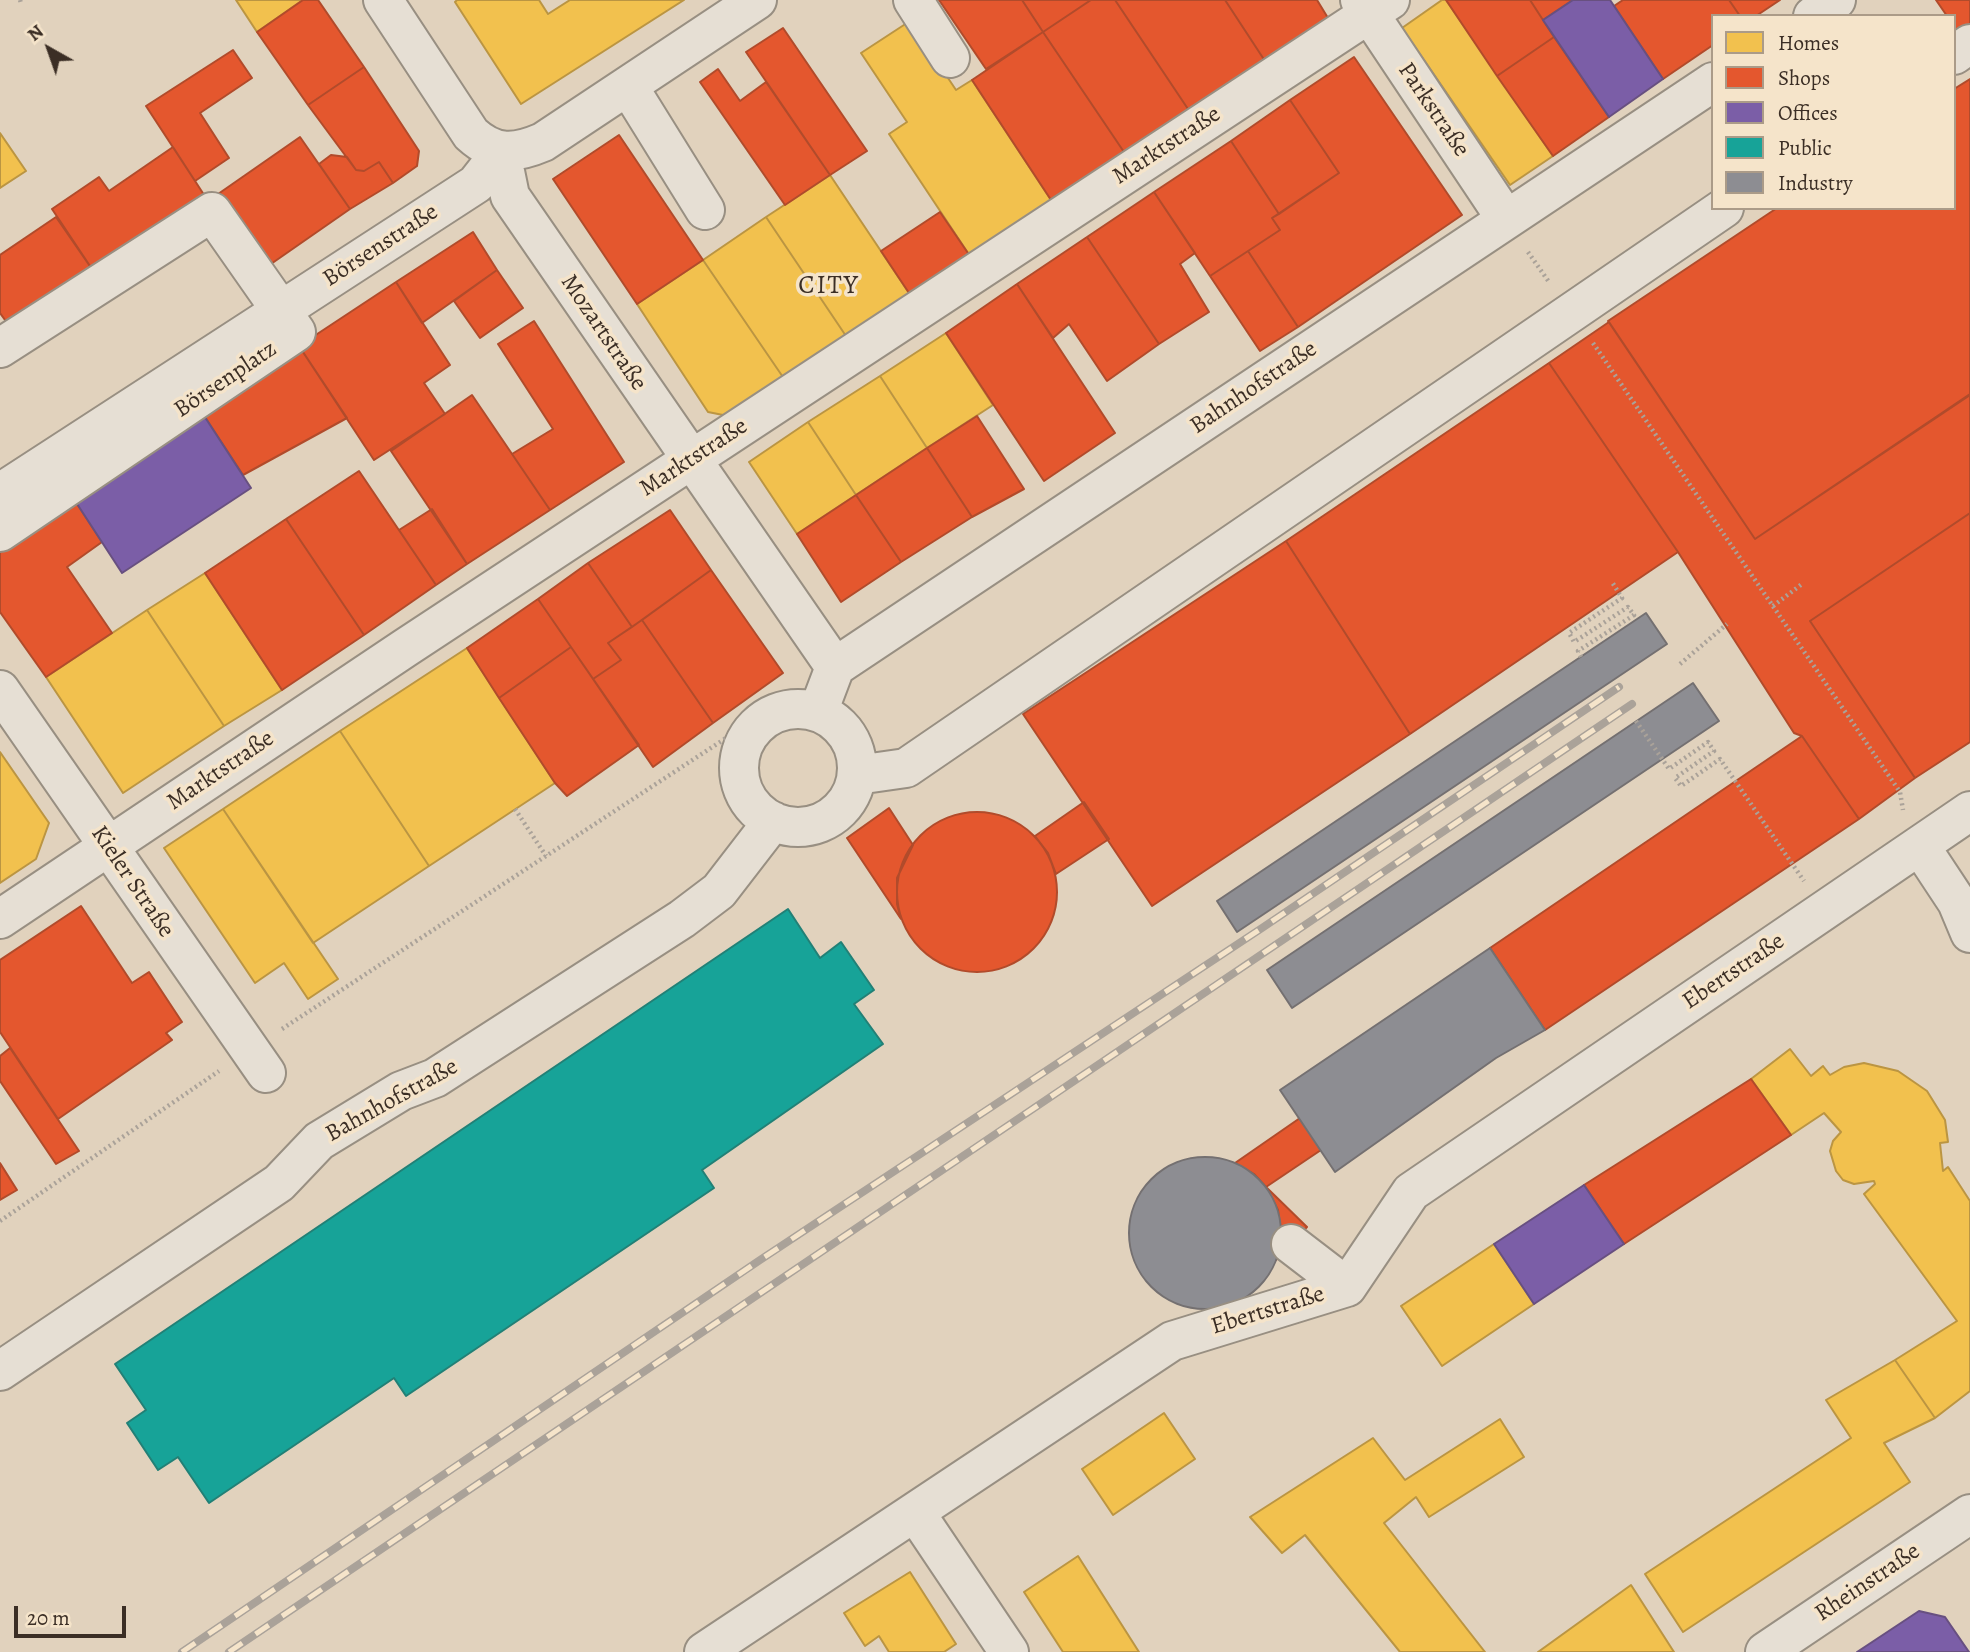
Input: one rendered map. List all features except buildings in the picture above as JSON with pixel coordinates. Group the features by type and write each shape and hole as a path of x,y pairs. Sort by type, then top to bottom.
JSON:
{"street":[{"path":"383,0 471,134 484,146 501,152 522,151 543,142 758,0"},
{"path":"913,0 950,58"},
{"path":"1816,14 1836,0"},
{"name":"Parkstraße","path":"1373,5 1506,219"},
{"name":"Marktstraße","path":"0,919 1373,5"},
{"name":"Bahnhofstraße","path":"835,667 1711,83"},
{"path":"628,86 705,210"},
{"name":"Börsenstraße","path":"0,493 476,184 501,152"},
{"name":"Mozartstraße","path":"501,152 510,196 690,461 835,667"},
{"path":"857,800 856,753 848,735 836,722 818,712 794,709 765,719 746,739 739,761 742,787 757,811 773,821 809,826 838,812 857,800 906,768 1569,311 1721,210"},
{"name":"Börsenplatz","path":"0,348 212,212 296,332 0,532"},
{"path":"818,712 835,667"},
{"name":"Kieler Straße","path":"0,690 257,1062"},
{"name":"Ebertstraße","path":"704,1652 1172,1341 1347,1287 1411,1192 1970,811"},
{"name":"Bahnhofstraße","path":"0,1371 279,1183 319,1141 401,1091 435,1078 682,919 719,891 773,821"},
{"path":"1920,846 1957,901 1970,933"},
{"path":"1291,1244 1347,1287"},
{"path":"915,1512 1009,1652"},
{"name":"Rheinstraße","path":"1765,1652 1970,1514"}],"path":[{"path":"1506,219 1900,792 1905,822 1920,846"},
{"path":"1581,657 1578,651 1634,615 1629,607 1574,642 1569,633 1622,598 1612,582"},
{"path":"1773,606 1802,584"},
{"path":"1680,664 1727,624"},
{"path":"0,1222 257,1062 546,856 835,667"},
{"path":"1636,721 1669,769 1708,742 1714,751 1675,778 1681,786 1720,760 1808,887"},
{"path":"514,809 546,856"}],"railway":[{"path":"182,1652 760,1260 1262,928 1619,687"},
{"path":"229,1652 1632,704"}],"district":[{"name":"CITY","path":"829,287"}]}
